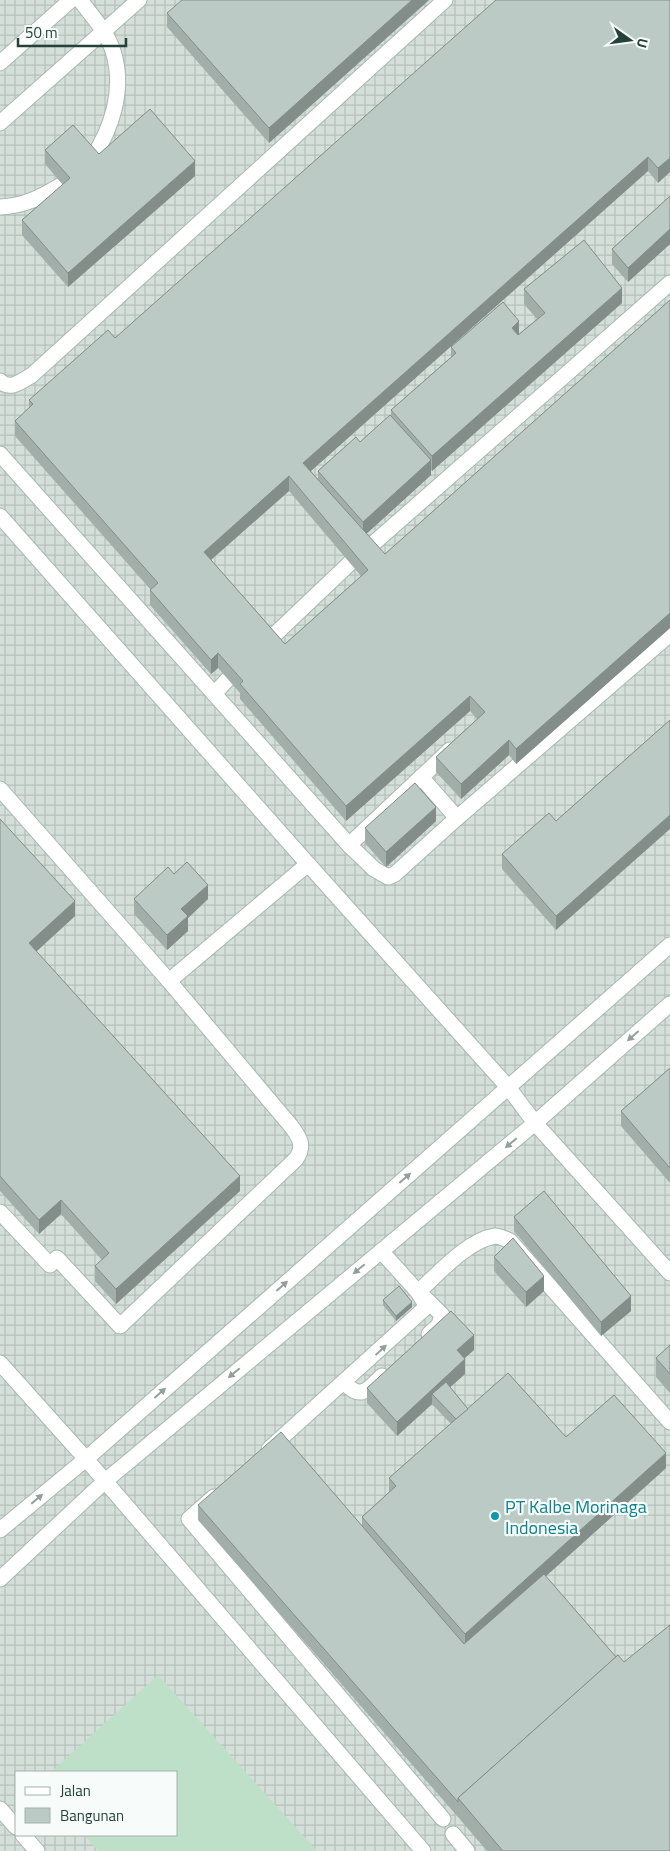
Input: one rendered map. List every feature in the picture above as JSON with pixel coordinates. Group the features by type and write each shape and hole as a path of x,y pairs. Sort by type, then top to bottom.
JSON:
{"street":[{"path":"0,63 71,0"},
{"path":"80,0 104,31 114,52 116,98 112,120 105,140 91,160"},
{"path":"0,123 139,0"},
{"path":"0,381 3,384 15,386 32,375 445,0"},
{"path":"0,206 15,206 38,199 62,184"},
{"path":"367,549 670,282"},
{"path":"0,454 349,845 374,869 388,877 395,874 670,634"},
{"path":"0,516 508,1087 535,1123 670,1273"},
{"path":"269,640 350,564"},
{"path":"214,694 228,679"},
{"path":"349,845 460,740"},
{"path":"421,777 457,818"},
{"path":"0,789 169,981 298,1135 301,1142 301,1152 296,1159 120,1326 58,1258 50,1265 0,1212"},
{"path":"169,981 308,864"},
{"path":"0,1530 86,1459 670,945"},
{"path":"0,1579 104,1482 535,1123 670,1004"},
{"path":"418,1292 458,1256 481,1240 497,1236 510,1241 670,1422"},
{"path":"256,1461 424,1310 426,1305 418,1292 381,1251"},
{"path":"418,1292 428,1298 442,1315 442,1320 418,1344"},
{"path":"0,1363 86,1459 423,1851"},
{"path":"345,1383 357,1393 366,1391 396,1364"},
{"path":"226,1486 189,1519 443,1819"},
{"path":"0,1809 15,1826"},
{"path":"453,1834 467,1851"},
{"path":"24,1836 37,1851"}],"shaded area":[{"path":"0,0 670,0 670,1851 0,1851"}],"green space":[{"path":"158,1675 317,1851 98,1851 85,1836 178,1836 178,1771 52,1771"}],"building":[{"path":"182,0 412,0 269,128 167,13"},
{"path":"496,0 670,0 670,158 658,168 648,157 303,463 385,554 670,300 670,613 516,749 509,740 461,784 436,757 485,712 470,696 346,806 240,684 243,681 218,653 211,660 150,590 158,583 15,421 33,404 29,400 108,330 115,338","holes":["289,476 368,570 285,644 204,552"]},
{"path":"150,109 195,161 68,273 22,220 70,178 45,150 73,125 99,154"},
{"path":"670,196 670,229 628,268 612,249"},
{"path":"584,240 622,288 432,456 391,410 456,353 451,347 503,302 519,321 512,328 518,335 545,313 524,289"},
{"path":"390,415 431,460 363,522 318,471 356,437 360,442"},
{"path":"670,720 670,815 556,916 502,854 549,813 556,821"},
{"path":"415,783 436,807 386,852 365,828"},
{"path":"0,819 75,901 29,943 240,1176 116,1289 95,1266 109,1253 61,1200 39,1220 0,1176"},
{"path":"187,862 208,885 181,909 188,916 167,935 134,899 168,867 174,874"},
{"path":"670,1068 670,1168 621,1111"},
{"path":"544,1191 631,1296 601,1322 514,1217"},
{"path":"513,1238 544,1276 526,1292 494,1257"},
{"path":"399,1286 412,1302 396,1316 383,1300"},
{"path":"451,1311 474,1335 457,1350 465,1359 397,1422 367,1388"},
{"path":"670,1345 670,1374 656,1358"},
{"name":"PT Kalbe Morinaga Indonesia","path":"508,1373 566,1437 614,1395 666,1453 465,1634 362,1517 396,1486 389,1478"},
{"path":"446,1382 468,1409 456,1419 432,1394"},
{"path":"281,1432 464,1644 544,1574 616,1657 458,1798 458,1802 198,1505"},
{"path":"670,1625 670,1851 503,1851 458,1798 618,1655 624,1662"}],"place":[{"name":"PT Kalbe Morinaga Indonesia","path":"495,1516"}]}
